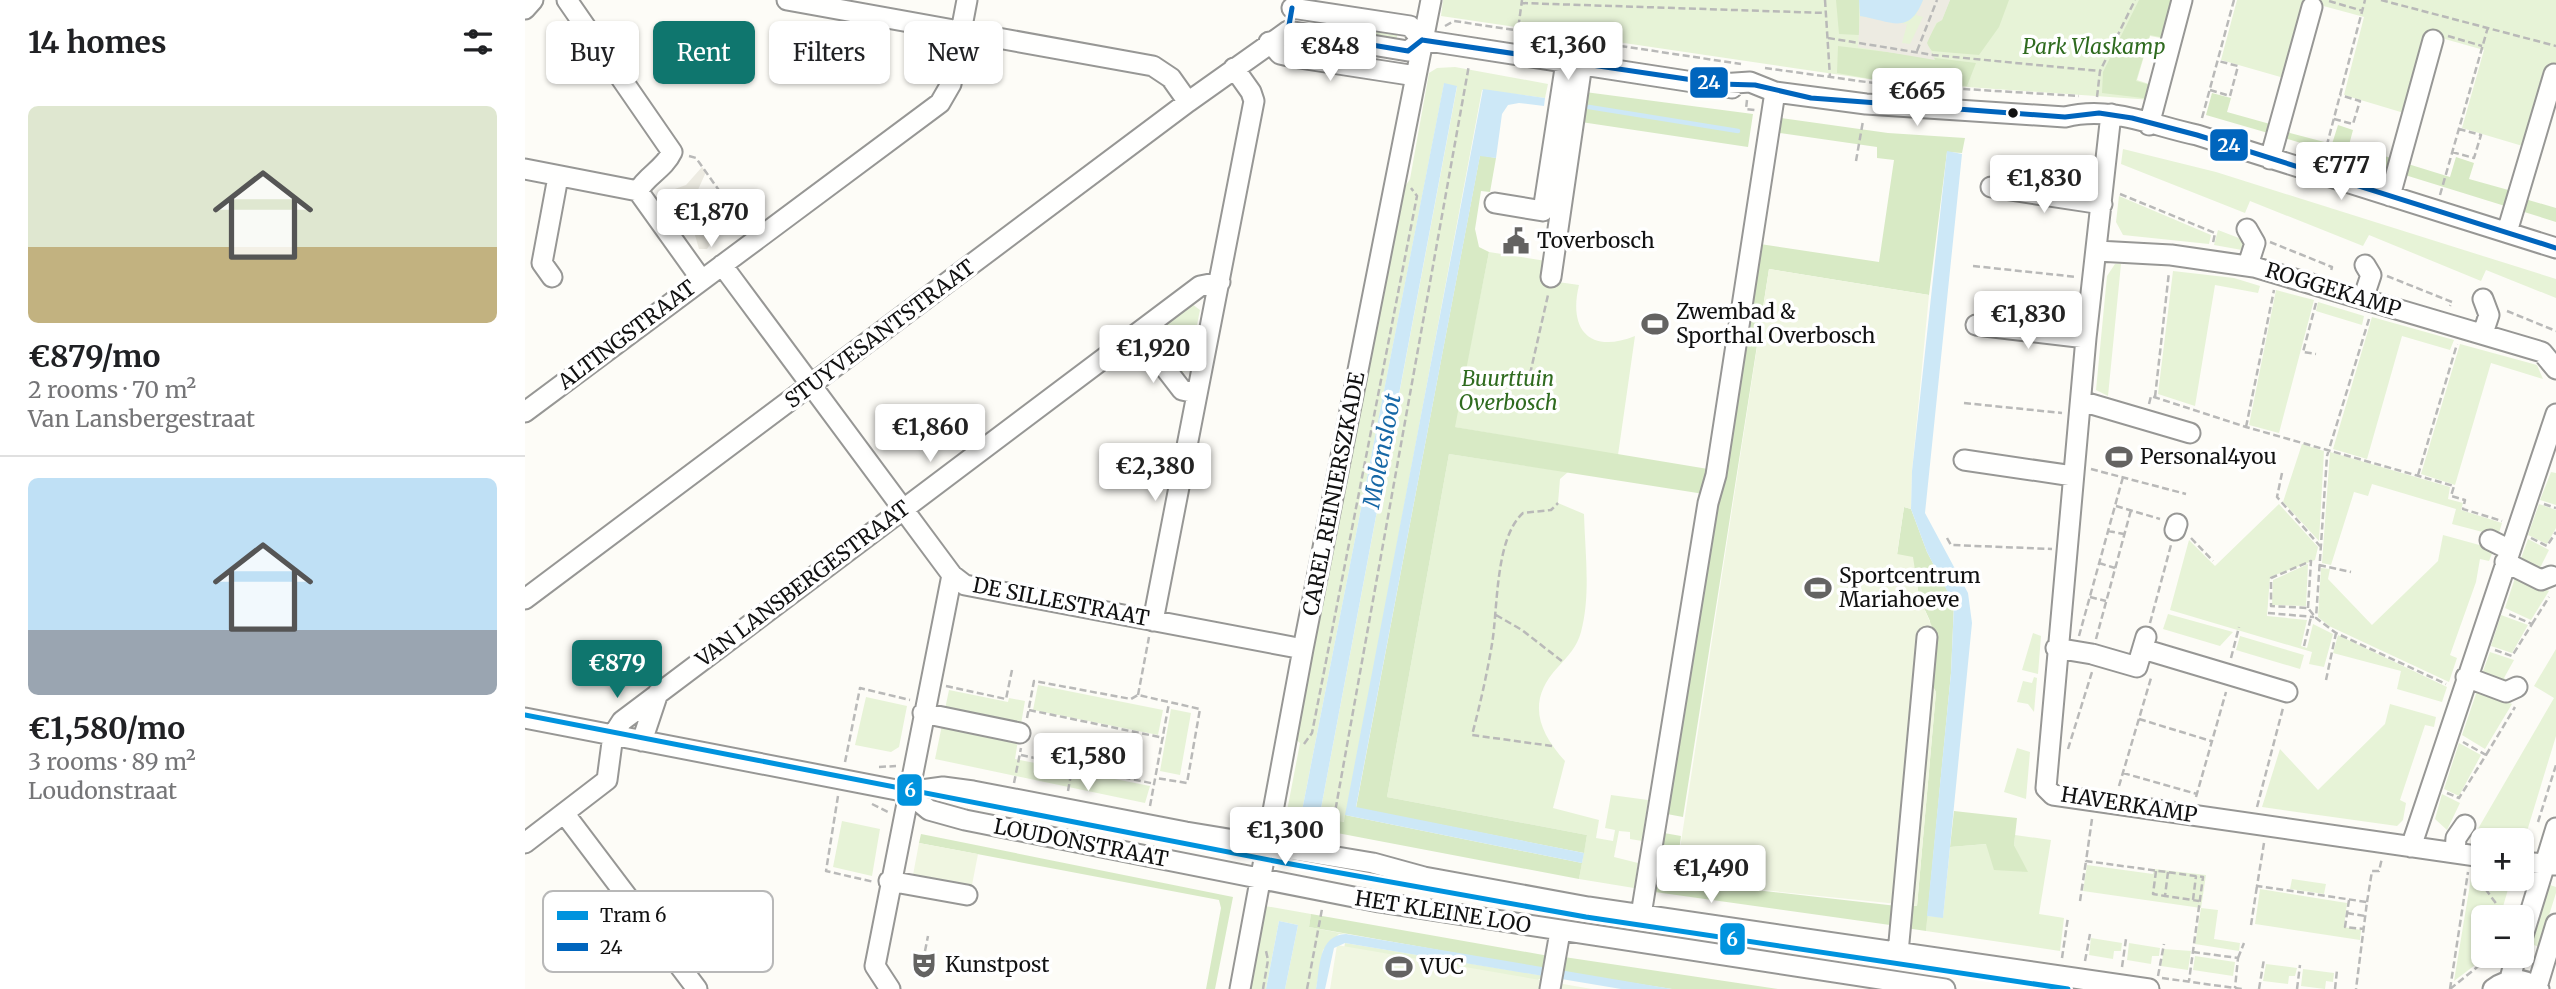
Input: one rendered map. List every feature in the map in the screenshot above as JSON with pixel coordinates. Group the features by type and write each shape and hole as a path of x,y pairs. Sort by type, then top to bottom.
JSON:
{"street":[{"path":"525,9 533,0"},
{"path":"567,0 672,152 667,162 644,182 638,191"},
{"path":"787,0 904,22"},
{"name":"ALTINGSTRAAT","path":"962,21 967,0"},
{"path":"2150,125 2182,0"},
{"name":"CAREL REINIERSZKADE","path":"1240,989 1303,649 1416,76 1426,1"},
{"path":"2270,159 2319,3"},
{"path":"1422,40 1408,51 1288,31 1289,4 1410,26 1422,40 1720,84 1759,83 1775,92 1829,100 2065,117 2082,124 2111,120 2137,129 2150,125 2197,135 2556,247"},
{"name":"STUYVESANTSTRAAT","path":"525,598 1188,102 1288,31"},
{"path":"1003,40 1153,66 1171,78 1188,102"},
{"path":"2389,196 2433,40"},
{"path":"1269,42 1280,54 1416,76"},
{"path":"1552,277 1566,176 1574,63"},
{"path":"1495,204 1543,211 1574,63"},
{"path":"1153,621 1254,101 1234,68"},
{"path":"2507,232 2554,74"},
{"name":"ALTINGSTRAAT","path":"525,412 940,103 951,84"},
{"path":"1641,915 1708,503 1716,475 1775,92"},
{"name":"HAVERKAMP","path":"2111,120 2092,278 2066,549 2074,651 2046,788 2053,795 2471,855"},
{"path":"525,169 638,191 701,279"},
{"path":"552,277 542,263 558,177"},
{"path":"1991,187 2103,196"},
{"path":"2247,229 2255,243 2248,265"},
{"name":"ROGGEKAMP","path":"2097,251 2171,255 2248,265 2542,352 2556,369"},
{"name":"DE SILLESTRAAT","path":"722,265 952,575 965,585 1303,649"},
{"path":"2369,301 2373,269"},
{"name":"VAN LANSBERGESTRAAT","path":"613,736 622,721 658,693 1200,286 1220,282"},
{"path":"2483,333 2491,304"},
{"path":"1976,325 2086,338"},
{"path":"1138,333 1182,390 1196,393"},
{"path":"2080,408 2144,420 2190,433"},
{"path":"2411,847 2507,556 2549,457 2556,414"},
{"path":"1963,460 2073,470"},
{"path":"2490,540 2541,580 2552,582"},
{"path":"890,989 875,966 889,881 952,575"},
{"path":"1898,953 1927,637"},
{"path":"2074,651 2137,667 2149,647 2228,675 2287,692"},
{"path":"2464,684 2517,695"},
{"path":"642,741 658,693"},
{"path":"923,713 1020,733"},
{"name":"LOUDONSTRAAT","path":"525,718 907,792 943,787 973,791 1186,832 1269,844"},
{"path":"525,843 607,780 613,736"},
{"name":"LOUDONSTRAAT","path":"907,792 929,810 965,820 1262,880"},
{"path":"564,813 623,891"},
{"path":"2455,853 2456,838 2465,825"},
{"path":"2534,907 2550,865 2556,828"},
{"name":"HET KLEINE LOO","path":"1269,844 1588,907 1898,953 2010,979 2153,983"},
{"name":"HET KLEINE LOO","path":"1262,880 1560,932 1945,989"},
{"path":"889,881 967,895"},
{"path":"1583,935 1588,907"},
{"path":"2510,968 2501,984 2538,988 2556,923"},
{"path":"1552,979 1560,932"},
{"path":"684,972 697,989"}],"path":[{"path":"1825,0 1829,100"},
{"path":"1917,51 1937,0"},
{"path":"2111,120 2097,97 2100,71 2135,0"},
{"path":"2197,135 2234,0"},
{"path":"2320,174 2365,0"},
{"path":"2381,0 2556,46"},
{"path":"1514,54 1521,1 1826,13"},
{"path":"2319,3 2363,11"},
{"path":"1422,40 1454,21 1830,78 1881,84 2083,96"},
{"path":"2436,210 2488,27"},
{"path":"2433,40 2435,33 2482,47"},
{"path":"1828,38 1933,55 2100,71"},
{"path":"1327,855 1472,48"},
{"path":"2210,90 2231,96 2238,66 2218,61"},
{"path":"2334,119 2353,124 2360,101 2340,96"},
{"path":"1856,161 1866,104"},
{"path":"2452,152 2474,158 2481,135 2459,129"},
{"path":"672,152 696,158 749,245"},
{"path":"1300,748 1312,733 1417,196 1409,186"},
{"path":"2103,196 2215,233 2209,259"},
{"path":"2265,240 2332,267 2322,287 2303,352 2316,355"},
{"path":"2155,397 2171,255"},
{"path":"1973,266 2092,278"},
{"path":"2373,269 2452,302 2454,325 2418,475"},
{"path":"2246,427 2277,273"},
{"path":"1530,374 1552,277"},
{"path":"2316,618 2329,450 2369,301"},
{"path":"2491,304 2556,331"},
{"path":"2144,420 2151,396 2155,397 2246,427 2453,486 2451,496 2465,500 2463,509 2518,527 2528,537 2547,546 2556,532"},
{"path":"1964,403 2080,408"},
{"path":"2073,470 2123,478 2186,494"},
{"path":"2283,474 2277,498 2321,546"},
{"path":"2074,651 2123,478"},
{"path":"1552,746 1472,735 1496,615 1504,551 1512,527 1523,513 1551,510 1558,503"},
{"path":"2116,506 2176,527 2213,561"},
{"path":"2074,651 2106,601 2131,510"},
{"path":"2080,901 2086,861 2103,802 2123,773 2139,719 2149,647 2176,527"},
{"path":"2108,530 2125,534"},
{"path":"1947,538 1951,545 2066,549"},
{"path":"2308,608 2271,606 2271,578 2311,561 2308,608 2316,618 2336,633 2464,684"},
{"path":"2099,563 2115,568"},
{"path":"2319,565 2351,572"},
{"path":"2477,643 2512,656 2532,624 2552,582"},
{"path":"2090,597 2106,601"},
{"path":"2490,607 2532,624"},
{"path":"2268,613 2316,618"},
{"path":"1496,615 1522,630 1563,662"},
{"path":"2304,646 2311,617"},
{"path":"1138,695 1153,621"},
{"path":"2191,815 2239,627"},
{"path":"2326,680 2336,633"},
{"path":"2065,759 2095,662 2074,651"},
{"path":"951,688 1006,699 1012,670"},
{"path":"1156,778 1187,783 1200,709 1138,695 1131,699 1034,681 1028,711 1164,738"},
{"path":"2251,925 2257,886 2260,824 2287,692"},
{"path":"2431,786 2459,798 2486,755 2517,695"},
{"path":"1150,810 1169,703"},
{"path":"2139,719 2211,741"},
{"path":"2448,733 2486,755"},
{"path":"1020,755 1155,783"},
{"path":"877,768 913,765"},
{"path":"1067,795 1073,765"},
{"path":"2123,773 2197,794"},
{"path":"1005,783 1014,785"},
{"path":"2356,989 2372,871 2379,871 2384,843"},
{"path":"2086,861 2203,877 2189,981"},
{"path":"2450,989 2469,867 2497,905"},
{"path":"2156,870 2153,894 2200,901"},
{"path":"2165,896 2168,872"},
{"path":"2193,900 2196,876"},
{"path":"2257,886 2367,902"},
{"path":"1307,989 1326,892"},
{"path":"2349,900 2345,927 2364,929"},
{"path":"2347,913 2366,916"},
{"path":"2061,962 2068,917"},
{"path":"2084,966 2090,934"},
{"path":"925,951 928,936"},
{"path":"2121,972 2126,939"},
{"path":"2235,988 2238,958 2244,943"},
{"path":"2164,944 2153,983 2189,981 2242,989"},
{"path":"2193,952 2238,958"},
{"path":"2259,989 2264,960"},
{"path":"2297,989 2300,965"},
{"path":"2450,989 2476,968"},
{"path":"2335,989 2337,970"}],"green space":[{"name":"Park Vlaskamp","path":"1443,0 2178,0 2166,39 2150,36 2137,80 2155,86 2152,100 1882,81 1441,16"},
{"path":"1836,0 1859,0 1859,35 1839,34"},
{"path":"1950,0 2009,0 1999,27 1979,55 1932,51 1926,43 1937,23 1942,20"},
{"path":"2139,0 2176,0 2165,38 2150,35 2136,81 2154,86 2151,99 2102,93 2103,72"},
{"path":"2237,0 2556,0 2556,70 2526,147 2462,128 2484,50 2427,34 2404,113 2344,95 2364,17 2305,1 2284,78 2221,60"},
{"path":"1328,19 1398,29 1396,43 1326,33"},
{"path":"1838,46 1976,63 1967,86 1882,81 1837,73"},
{"path":"1455,67 1548,84 1545,98 1482,90 1345,822 1319,819 1457,87 1444,84 1301,816 1287,811 1300,743 1294,738 1401,193 1410,179 1429,73 1437,68"},
{"path":"1585,92 1753,114 1748,147 1581,122"},
{"path":"2212,93 2231,98 2227,112 2270,124 2268,133 2206,115"},
{"path":"1781,118 1888,133 1965,138 1962,153 1947,152 1929,295 1769,269 1683,817 1667,814 1760,244 1879,262 1894,160 1877,158 1877,147 1780,133"},
{"path":"2338,125 2353,130 2349,145 2391,158 2388,169 2281,137 2284,127 2290,133 2332,144"},
{"path":"2123,149 2216,172 2556,279 2556,298 2486,270 2481,281 2369,235 2363,246 2250,201 2245,213 2121,164"},
{"path":"1480,155 1496,158 1490,192 1481,191 1475,229 1479,247 1489,252 1455,427 1708,469 1704,494 1449,454 1387,797 1587,835 1584,853 1356,808"},
{"path":"2456,157 2474,163 2469,179 2512,191 2505,206 2405,175 2408,164 2450,177"},
{"path":"2119,196 2211,235 2209,244 2123,235 2116,222"},
{"path":"2525,199 2556,208 2556,222 2521,211"},
{"path":"2218,230 2244,240 2242,250 2214,245"},
{"name":"Buurttuin Overbosch","path":"1489,252 1546,261 1544,280 1579,285 1576,301 1580,326 1595,340 1619,341 1635,336 1618,455 1454,427"},
{"path":"2115,264 2121,264 2108,396 2096,390 2107,276"},
{"name":"Sportcentrum Mariahoeve","path":"1769,269 1929,295 1912,471 1911,509 1904,507 1897,554 1913,557 1919,597 1934,631 1930,681 1936,692 1917,906 1675,881"},
{"path":"2173,271 2234,278 2260,286 2258,293 2215,285 2195,406 2158,394"},
{"path":"2276,290 2314,300 2279,433 2249,425"},
{"path":"2318,302 2364,316 2362,325 2316,311"},
{"path":"1192,304 1200,310 1188,370 1180,373 1153,334 1154,330"},
{"path":"2372,317 2454,340 2450,350 2402,336 2367,459 2333,449"},
{"path":"2460,344 2537,365 2543,379 2491,363 2455,485 2421,474"},
{"path":"2302,444 2324,451 2319,541 2283,502"},
{"path":"2330,452 2450,487 2448,499 2463,503 2461,510 2502,523 2498,536 2452,524 2456,509 2372,484 2368,496 2354,492 2331,565 2322,563"},
{"path":"1449,454 1568,472 1560,479 1558,503 1584,514 1587,588 1579,637 1572,651 1548,679 1539,703 1542,726 1565,761 1553,808 1599,820 1596,838 1613,841 1615,830 1605,828 1611,795 1648,800 1642,841 1630,839 1630,832 1619,831 1614,857 1638,863 1634,888 1579,879 1587,835 1387,797"},
{"path":"2551,472 2556,473 2556,505 2540,500"},
{"path":"2279,504 2318,547 2315,560 2270,577 2267,616 2307,620 2301,646 2307,648 2313,624 2333,634 2324,667 2309,664 2312,652 2170,610 2189,540 2215,566"},
{"path":"2539,504 2556,510 2556,528 2547,544 2528,535"},
{"path":"1904,507 1911,509 1927,552 1954,603 1951,673 1926,931 1906,928 1906,906 1917,906 1936,692 1930,681 1930,621 1919,597 1916,579 1897,555"},
{"path":"2443,535 2494,549 2489,561 2480,559 2476,582 2450,655 2457,658 2449,682 2329,626 2318,617 2321,568 2330,569 2328,579 2372,625 2438,561"},
{"path":"2528,539 2549,550 2540,568 2543,571 2519,564"},
{"path":"2308,564 2306,606 2272,605 2273,580"},
{"path":"2516,575 2549,591 2531,620 2505,608"},
{"path":"2168,614 2233,632 2220,646 2163,629"},
{"path":"2501,615 2528,625 2512,653 2491,646"},
{"path":"2033,633 2041,636 2038,674 2022,670"},
{"path":"2338,635 2447,687 2442,702 2397,689 2401,671 2333,653"},
{"path":"2240,636 2304,655 2300,669 2236,650"},
{"path":"2556,649 2556,736 2528,828 2478,828 2554,698 2534,686"},
{"path":"2490,652 2514,660 2504,678 2510,683 2479,682"},
{"path":"2034,677 2037,678 2034,712 2028,704 2017,702 2023,681 2032,683"},
{"path":"1038,685 1163,710 1158,735 1033,710"},
{"path":"2478,688 2512,704 2485,749 2462,735"},
{"path":"949,690 1008,702 1009,698 1025,701 1021,724 945,709"},
{"path":"866,697 907,706 899,747 891,752 855,745"},
{"path":"2390,704 2436,717 2434,727 2425,725 2400,800 2406,803 2403,820 2397,826 2262,807 2280,749 2318,790 2385,724"},
{"path":"1171,709 1191,713 1180,775 1160,771"},
{"path":"942,725 1018,740 1015,759 1150,786 1145,803 935,759"},
{"path":"2459,743 2481,755 2459,796 2444,789"},
{"path":"2017,748 2030,752 2026,799 2004,792"},
{"path":"2442,794 2460,803 2447,830 2435,819"},
{"path":"1287,811 1344,822 1345,815 1582,863 1579,879 1290,824"},
{"path":"1954,811 2017,818 2014,845 2028,872 1994,870 1986,844 1950,847"},
{"path":"842,821 880,829 872,876 833,867"},
{"path":"1664,833 1681,836 1675,881 1897,906 1890,925 1655,892"},
{"path":"921,834 1233,897 1215,989 1206,989 1221,908 1219,900 919,843"},
{"path":"2015,835 2051,840 2039,914 2064,918 2060,951 1926,931 1927,916 1943,917 1950,847 1987,844 2027,872 2014,845"},
{"path":"919,843 978,854 972,885 913,875"},
{"path":"2087,865 2153,874 2154,869 2206,875 2201,908 2083,891"},
{"path":"2471,878 2471,891 2508,891 2503,905 2471,905 2471,968 2454,981"},
{"path":"2292,879 2326,884 2324,894 2290,889"},
{"path":"2547,884 2556,887 2539,947 2534,945 2534,927"},
{"path":"2260,889 2347,903 2344,927 2361,930 2360,940 2255,924"},
{"path":"1265,906 1311,914 1309,927 1346,934 1339,934 1323,950 1316,989 1285,989 1298,925 1279,921 1266,989 1249,989"},
{"path":"2201,908 2218,910 2214,939 2240,943 2239,951 2195,944"},
{"path":"1311,914 1549,956 1546,969 1309,927"},
{"path":"2091,938 2122,943 2121,951 2114,951 2113,959 2089,955"},
{"path":"1345,943 1545,976 1536,981 1343,955"},
{"path":"2129,943 2160,948 2159,956 2152,956 2151,964 2127,960"},
{"name":"VUC","path":"1337,945 1592,989 1330,989"},
{"path":"2164,949 2191,951 2188,970 2161,966"},
{"path":"2195,956 2235,962 2233,976 2193,970"},
{"path":"1564,957 1778,989 1672,989 1561,972"},
{"path":"2266,964 2297,968 2295,976 2289,976 2288,984 2263,981"},
{"path":"2303,969 2334,973 2333,982 2326,981 2325,989 2301,986"}],"shaded area":[{"path":"1923,0 1950,0 1942,20 1936,23 1927,43 1935,60 1858,47 1860,16 1907,24 1902,43 1910,44 1923,17 1916,15"},
{"path":"702,167 706,172 697,192 706,199 709,218 738,218 742,224 736,229 733,225 723,226 707,249 699,249 688,211 681,209 683,206 672,190 686,185"}],"water":[{"path":"1859,0 1923,0 1912,18 1905,22 1890,23 1860,16"},
{"name":"Molensloot","path":"1444,83 1457,86 1319,819 1301,816"},
{"path":"1483,89 1545,98 1544,106 1519,103 1508,105 1502,114 1496,158 1480,156 1356,807 1584,853 1582,863 1345,815"},
{"path":"1947,151 1962,154 1925,513 1968,593 1972,623 1943,918 1927,916 1951,673 1954,604 1927,552 1911,509 1912,471"},
{"path":"1279,921 1298,925 1285,989 1266,989"},
{"path":"1346,934 1672,989 1621,989 1345,943 1334,948 1325,989 1316,989 1325,946 1337,936"}],"waterway":[{"path":"1589,107 1738,131"}],"tram line":[{"name":"6","path":"525,715 1285,863 1586,917 2068,989"}],"transit line":[{"name":"24","path":"1292,8 1288,31 1408,51 1422,40"},
{"name":"24","path":"1422,40 1720,84 1755,85 1811,98 2065,117 2099,113 2132,118 2197,135 2556,248"}],"place":[{"name":"Toverbosch","path":"1516,241"},
{"name":"Zwembad & Sporthal Overbosch","path":"1655,324"},
{"name":"Personal4you","path":"2119,457"},
{"name":"Sportcentrum Mariahoeve","path":"1818,588"},
{"name":"Kunstpost","path":"924,965"},
{"name":"VUC","path":"1399,967"}]}
